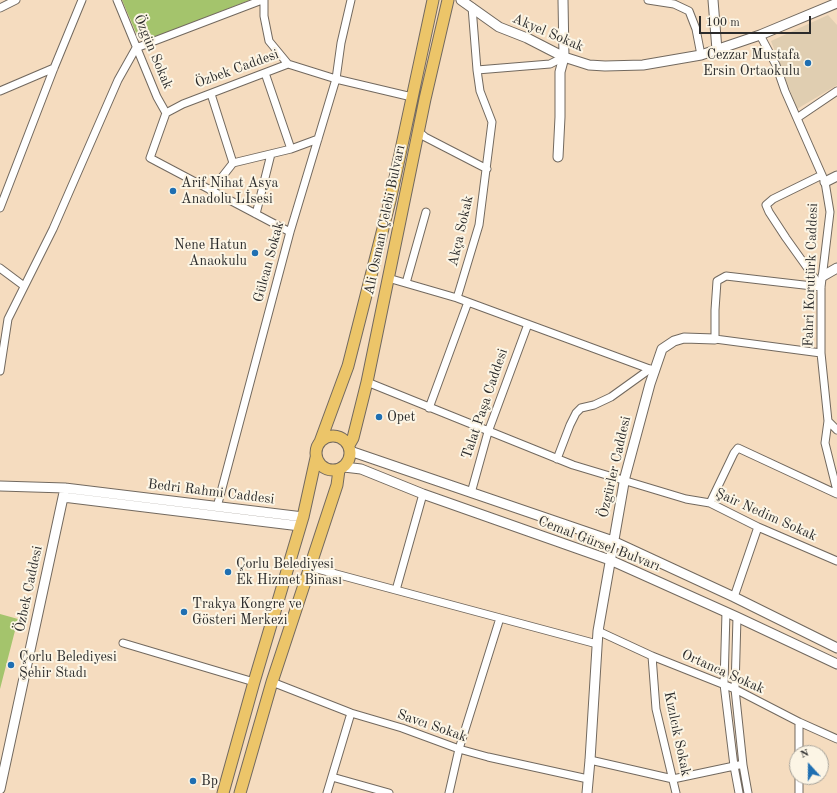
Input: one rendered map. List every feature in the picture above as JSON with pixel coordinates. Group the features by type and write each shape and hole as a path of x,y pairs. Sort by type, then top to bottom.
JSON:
{"main road":[{"name":"Ali Osman Çelebi Bulvarı","path":"320,442 348,366 390,201 433,0"},
{"name":"Ali Osman Çelebi Bulvarı","path":"350,448 367,382 425,99 448,0"},
{"path":"223,793 301,522 316,458 317,447 324,438 335,436 345,441 350,448 350,457 341,468 337,485 272,682 240,793"},
{"path":"316,458 318,463 327,470 341,468"}],"street":[{"path":"0,8 16,0"},
{"path":"0,208 82,0"},
{"name":"Özgün Sokak","path":"117,0 157,97 166,113"},
{"path":"0,371 8,319 53,229 118,80 136,48 263,0 264,16 269,41 288,64"},
{"name":"Gülcan Sokak","path":"217,507 290,232 336,79 341,43 351,0"},
{"name":"Akyel Sokak","path":"461,0 499,27 527,38 564,57 589,65 605,66 643,65 701,55 760,35 837,3"},
{"path":"558,157 560,72 564,57 564,0"},
{"path":"648,0 674,4 689,11 696,29 701,55"},
{"path":"713,0 717,50"},
{"name":"Akça Sokak","path":"457,298 479,225 492,122 480,90 472,7"},
{"name":"Fahri Korutürk Caddesi","path":"760,35 776,64 785,91 823,179 830,212 821,287 822,353 828,421 825,443 837,491"},
{"path":"477,70 550,64 564,57"},
{"name":"Özbek Caddesi","path":"166,113 183,104 288,64 336,79 412,96"},
{"path":"1,88 54,68"},
{"path":"265,73 291,150"},
{"path":"797,118 837,91"},
{"path":"211,94 234,163"},
{"path":"166,113 150,158 290,232"},
{"path":"419,132 425,137 487,169"},
{"path":"211,191 234,163 291,150 318,139"},
{"path":"256,214 272,154"},
{"path":"821,287 786,238 769,212 766,204 773,199 823,179 837,176"},
{"path":"406,283 426,212"},
{"path":"0,268 24,286"},
{"path":"823,276 837,268"},
{"path":"821,287 726,276 717,281 715,339 822,353"},
{"path":"388,278 457,298 652,370"},
{"path":"429,408 468,302"},
{"name":"Talat Paşa Caddesi","path":"472,493 488,432 528,324"},
{"name":"Özgürler Caddesi","path":"587,793 598,631 624,480 652,370 662,349 674,341 684,338 715,339"},
{"path":"557,459 570,425 576,413 581,408 594,405 611,397 652,370"},
{"name":"Şair Nedim Sokak","path":"367,382 488,432 574,465 686,499 710,503 758,527 837,560"},
{"path":"828,421 837,430"},
{"name":"Cemal Gürsel Bulvarı","path":"350,448 472,493 613,542 734,596 837,648"},
{"path":"710,503 734,453 738,448 837,494"},
{"name":"Cemal Gürsel Bulvarı","path":"341,468 361,469 423,494 610,560 738,617 837,664"},
{"name":"Bedri Rahmi Caddesi","path":"0,486 64,492 301,522"},
{"name":"Özbek Caddesi","path":"0,789 4,755 64,492"},
{"path":"396,590 423,494"},
{"name":"Bedri Rahmi Caddesi","path":"115,499 217,507 301,522"},
{"path":"734,596 758,527"},
{"path":"310,567 597,644"},
{"path":"726,612 724,684 734,766 739,793"},
{"path":"738,617 735,689 743,765 748,793"},
{"path":"449,793 459,749 500,618"},
{"name":"Ortanca Sokak","path":"598,631 652,656 724,684 799,722 837,739"},
{"path":"123,643 254,682"},
{"name":"Kızılcık Sokak","path":"652,656 656,709 674,779 676,793"},
{"name":"Savcı Sokak","path":"272,682 351,714 402,728 459,749 488,757 588,779"},
{"path":"327,793 351,714"},
{"path":"799,722 799,745"},
{"path":"590,760 674,779 743,765"},
{"path":"332,777 388,793"}],"shaded area":[{"name":"Cezzar Mustafa Ersin Ortaokulu","path":"828,15 837,25 837,85 797,109 771,41"}],"green space":[{"path":"122,0 250,0 145,41 137,35"},
{"path":"0,614 18,619 0,689"}],"place":[{"name":"Cezzar Mustafa Ersin Ortaokulu","path":"808,63"},
{"name":"Arif Nihat Asya Anadolu Lİsesi","path":"173,191"},
{"name":"Nene Hatun Anaokulu","path":"255,253"},
{"name":"Opet","path":"379,417"},
{"name":"Çorlu Belediyesi Ek Hizmet Binası","path":"228,572"},
{"name":"Trakya Kongre ve Gösteri Merkezi","path":"184,612"},
{"name":"Çorlu Belediyesi Şehir Stadı","path":"11,665"},
{"name":"Bp","path":"193,781"}]}
